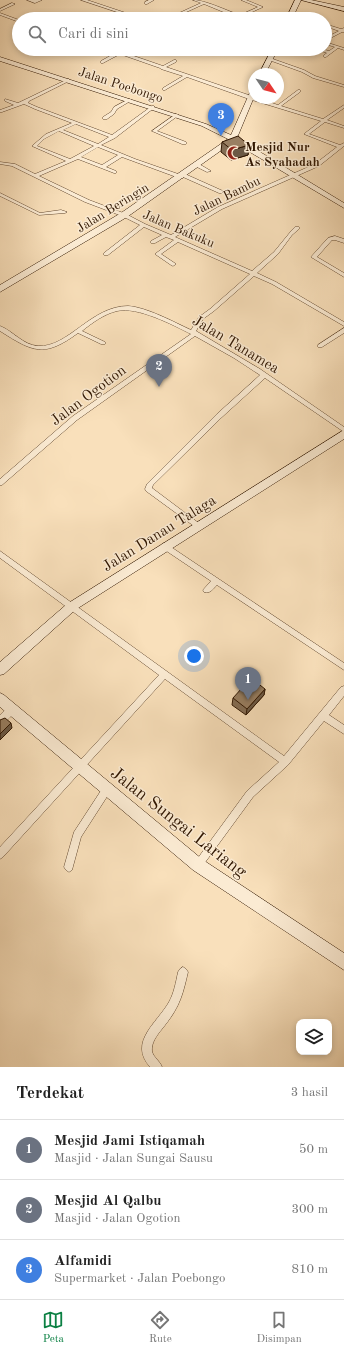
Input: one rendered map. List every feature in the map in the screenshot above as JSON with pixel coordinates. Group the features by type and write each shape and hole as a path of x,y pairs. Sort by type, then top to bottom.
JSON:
{"street":[{"path":"30,0 35,2 40,0"},
{"path":"83,0 120,12"},
{"path":"146,2 152,0"},
{"path":"195,0 226,12"},
{"path":"244,0 260,7 250,12"},
{"path":"292,12 298,0"},
{"path":"304,0 344,9"},
{"path":"184,12 204,3"},
{"path":"0,10 13,4"},
{"path":"0,14 12,18"},
{"path":"332,27 343,30"},
{"path":"332,36 343,30"},
{"path":"332,45 344,49"},
{"path":"332,52 338,47"},
{"path":"102,62 116,56"},
{"path":"131,56 248,97"},
{"path":"265,68 272,56"},
{"name":"Jalan Poebongo","path":"0,58 204,125 233,139 344,206"},
{"path":"270,59 303,71 314,77 344,86"},
{"path":"162,68 175,61"},
{"path":"164,89 186,76"},
{"path":"1,111 25,102 68,80"},
{"path":"279,106 300,91"},
{"path":"6,100 17,104"},
{"path":"105,118 113,113 115,108 130,100"},
{"path":"25,102 36,108 114,137"},
{"path":"233,139 248,103"},
{"path":"272,104 344,127"},
{"path":"340,147 306,135 344,106"},
{"path":"36,176 78,157 114,137 153,107"},
{"path":"177,115 154,131 184,143"},
{"path":"70,161 34,146 55,130 60,130 75,123"},
{"path":"60,130 220,192"},
{"name":"Jalan Beringin","path":"0,289 124,215 233,139"},
{"name":"Jalan Bambu","path":"174,264 158,254 174,239 220,208 317,165 344,144"},
{"path":"103,167 122,155"},
{"path":"78,157 114,172"},
{"name":"Jalan Bakuku","path":"0,163 13,165 87,201 124,215 143,225 252,273 290,291 343,322"},
{"path":"197,165 209,171"},
{"path":"0,194 39,214 46,215 58,211 65,212"},
{"path":"106,254 143,225"},
{"name":"Jalan Ogotion","path":"0,483 75,418 195,332 201,318 212,310 280,249 290,233 297,228"},
{"path":"153,242 166,235"},
{"path":"344,241 335,238 330,239 314,257 344,275"},
{"name":"Jalan Tanamea","path":"0,329 33,347 42,349 53,346 106,312 128,308 151,314 195,332 264,375 344,430"},
{"path":"320,346 344,330"},
{"path":"78,331 102,343"},
{"path":"198,526 148,489 150,484 219,416 264,375"},
{"name":"Jalan Danau Talaga","path":"0,670 71,607 165,546 344,434"},
{"path":"165,546 344,667"},
{"path":"0,554 164,676 285,762"},
{"path":"207,590 216,581"},
{"path":"0,854 164,676"},
{"path":"198,865 250,794 285,762 344,690"},
{"name":"Jalan Sungai Lariang","path":"0,699 198,865 344,962"},
{"path":"0,721 12,709"},
{"path":"324,716 344,730"},
{"path":"69,867 77,835 107,789"},
{"path":"157,1067 153,1064 146,1053 148,1044 152,1032 171,1008 176,998 183,972"}],"building":[{"path":"238,136 249,145 232,150 222,142"},
{"path":"251,678 265,689 247,709 233,698"},
{"path":"5,718 11,723 0,734 0,720"}],"place":[{"name":"Alfamidi","path":"221,136"},
{"name":"Mesjid Nur As Syahadah","path":"234,153"},
{"name":"Mesjid Al Qalbu","path":"159,387"},
{"name":"Mesjid Jami Istiqamah","path":"248,700"}]}
